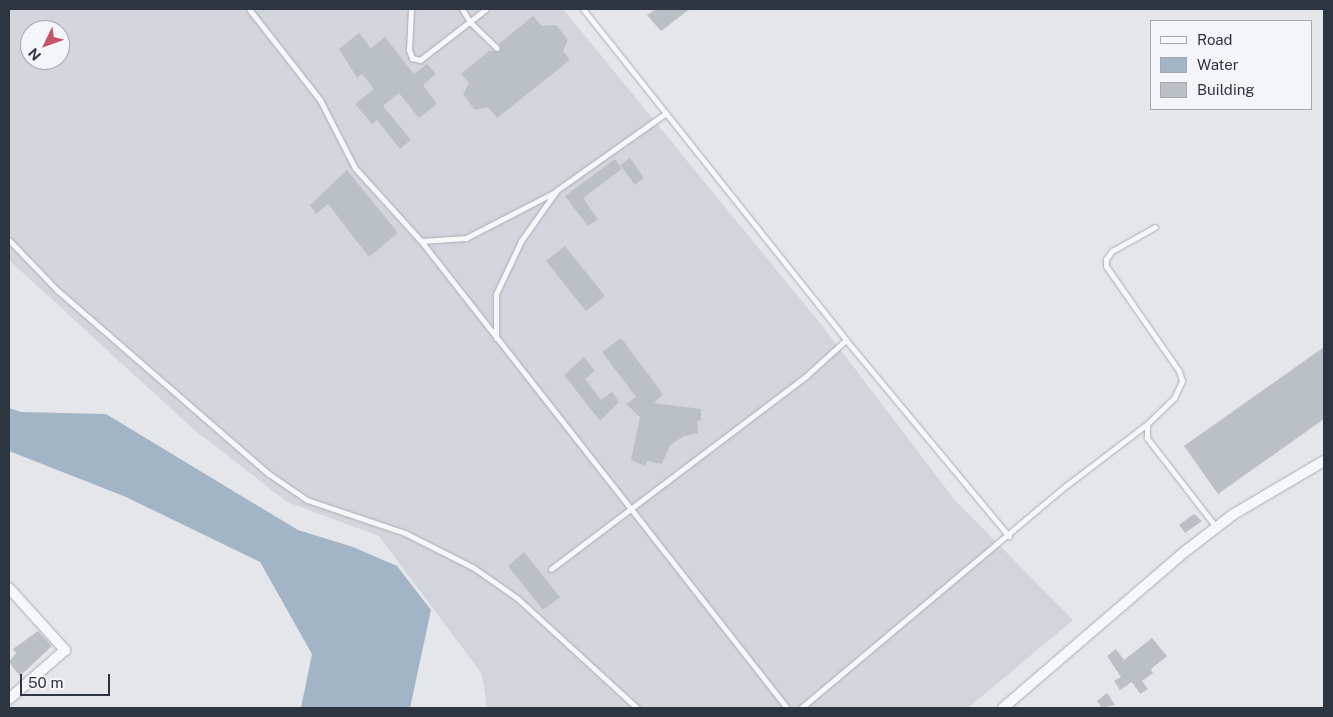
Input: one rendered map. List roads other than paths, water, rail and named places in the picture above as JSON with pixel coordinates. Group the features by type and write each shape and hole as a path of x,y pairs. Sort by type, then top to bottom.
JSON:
{"street":[{"path":"1003,708 1216,527 1324,461"},
{"path":"9,588 64,650 9,699"}],"lane":[{"path":"249,9 320,100 355,168 421,241 630,511 787,708"},
{"path":"411,9 409,50 412,58 420,60 486,9"},
{"path":"462,9 470,22 497,48"},
{"path":"583,9 846,340 1009,536"},
{"path":"421,241 466,238 557,190 666,113"},
{"path":"496,338 496,294 521,241 557,190"},
{"path":"801,708 1009,536 1067,485 1146,424 1174,398 1182,381 1179,371 1111,274 1106,259 1129,240 1155,226"},
{"path":"9,240 57,290 269,474 307,500 405,533 474,568 517,598 637,708"},
{"path":"552,570 805,377 846,340"},
{"path":"1146,424 1147,438 1216,527"}],"water":[{"path":"9,408 21,412 106,414 298,530 353,547 397,566 431,610 410,708 301,708 312,654 260,562 126,497 9,451"}]}
